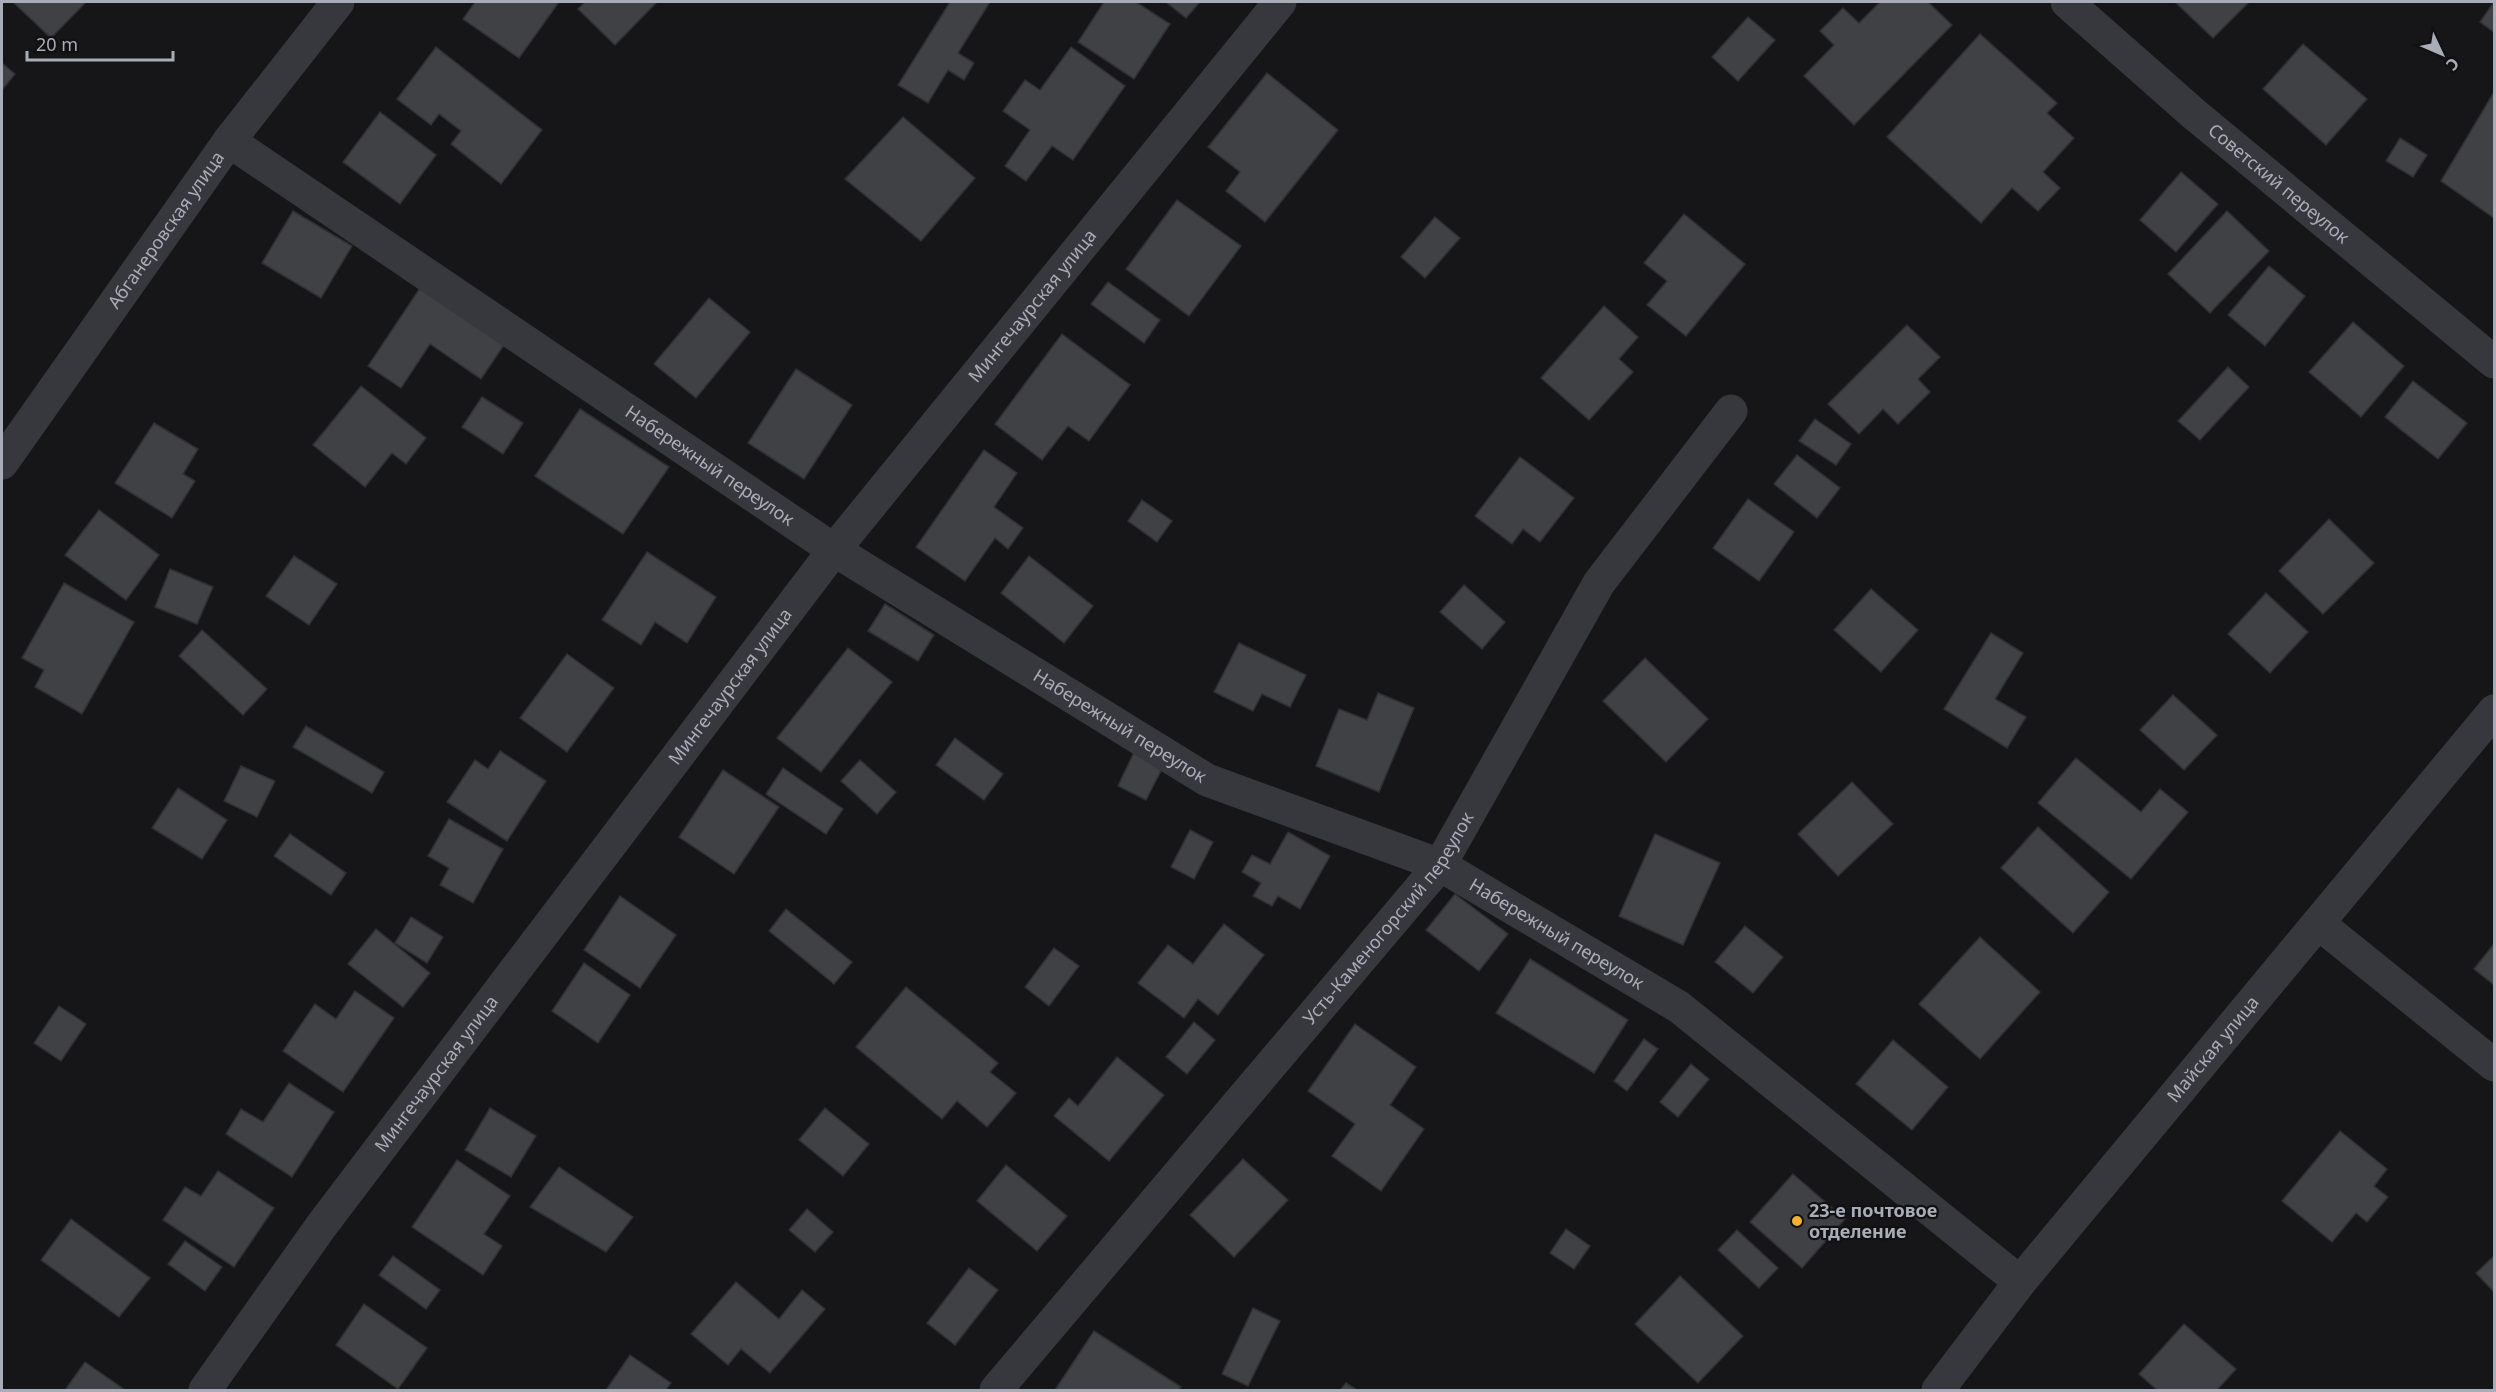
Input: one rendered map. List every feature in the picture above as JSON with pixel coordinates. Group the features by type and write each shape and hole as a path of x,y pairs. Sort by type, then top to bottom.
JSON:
{"street":[{"name":"Абганеровская улица","path":"2,463 229,141 338,2"},
{"name":"Мингечаурская улица","path":"205,1390 322,1225 834,550 1280,2"},
{"name":"Советский переулок","path":"2067,2 2194,114 2494,362"},
{"name":"Набережный переулок","path":"229,141 834,550 1207,780 1440,866 1679,1007 2020,1282"},
{"name":"Усть-Каменогорский переулок","path":"996,1390 1440,866 1599,583 1731,411"},
{"name":"Майская улица","path":"1938,1390 2020,1282 2494,711"},
{"path":"2318,923 2494,1065"}],"building":[{"path":"13,2 84,2 85,3 51,38"},
{"path":"475,2 559,2 519,58 463,19"},
{"path":"585,2 657,2 615,45 578,9"},
{"path":"950,2 990,2 958,53 974,63 964,80 948,70 928,103 898,85"},
{"path":"1104,2 1136,2 1170,24 1134,79 1078,42"},
{"path":"1166,2 1200,2 1186,18"},
{"path":"1880,2 1928,2 1952,25 1854,125 1804,76 1834,45 1820,31 1843,8 1859,23"},
{"path":"2175,2 2249,2 2213,38"},
{"path":"2494,2 2494,32 2480,22"},
{"path":"1748,17 1775,40 1738,81 1712,57"},
{"path":"1980,34 2057,103 2047,113 2074,138 2043,172 2060,188 2038,211 2012,188 1981,223 1887,137"},
{"path":"2303,44 2367,99 2326,145 2263,89"},
{"path":"436,47 542,130 501,184 451,144 461,131 439,114 431,125 397,99"},
{"path":"1071,47 1125,86 1073,160 1052,146 1026,181 1005,166 1030,130 1003,111 1025,80 1040,90"},
{"path":"2,63 15,74 2,90"},
{"path":"1267,73 1338,130 1265,222 1226,191 1240,172 1208,147"},
{"path":"2494,92 2494,218 2441,181"},
{"path":"380,112 436,155 400,204 343,162"},
{"path":"903,117 975,178 921,241 845,179"},
{"path":"2400,138 2427,155 2413,177 2386,161"},
{"path":"2181,172 2218,204 2176,252 2140,220"},
{"path":"1177,200 1241,246 1189,316 1126,269"},
{"path":"293,211 352,246 321,298 262,263"},
{"path":"2227,211 2269,251 2210,313 2168,274"},
{"path":"1684,214 1745,264 1686,336 1647,305 1667,281 1644,263"},
{"path":"1435,217 1460,238 1425,278 1401,257"},
{"path":"2269,266 2305,296 2265,346 2228,315"},
{"path":"1108,282 1160,320 1144,343 1091,304"},
{"path":"420,288 504,345 481,379 430,344 401,388 368,366"},
{"path":"709,298 750,332 696,398 654,364"},
{"path":"1604,306 1638,337 1619,359 1633,372 1589,420 1541,378"},
{"path":"2353,322 2404,366 2361,417 2309,372"},
{"path":"1907,325 1940,357 1918,379 1930,392 1898,424 1883,409 1859,434 1828,404"},
{"path":"1062,334 1130,385 1089,441 1068,426 1042,460 995,424"},
{"path":"2228,367 2249,387 2200,440 2178,421"},
{"path":"796,369 852,405 804,479 748,443"},
{"path":"2413,381 2467,423 2438,459 2385,417"},
{"path":"361,386 426,438 406,464 392,453 365,487 313,445"},
{"path":"482,397 523,423 503,454 462,427"},
{"path":"580,409 669,467 623,534 535,476"},
{"path":"1815,419 1851,444 1836,465 1799,441"},
{"path":"154,423 198,449 183,474 195,481 172,518 115,483"},
{"path":"984,450 1017,473 994,507 1023,528 1008,549 995,538 965,581 916,547"},
{"path":"1797,455 1840,488 1817,518 1774,484"},
{"path":"1520,457 1574,498 1540,542 1523,529 1512,544 1475,516"},
{"path":"1748,499 1794,532 1759,581 1713,548"},
{"path":"1142,500 1172,521 1157,542 1128,521"},
{"path":"99,510 159,555 126,600 65,555"},
{"path":"2329,519 2374,563 2323,614 2279,571"},
{"path":"647,552 716,597 687,643 655,622 641,645 602,620"},
{"path":"294,556 337,584 309,625 266,596"},
{"path":"1029,556 1093,606 1064,643 1001,593"},
{"path":"170,569 213,587 197,624 155,607"},
{"path":"64,583 134,622 82,714 35,687 44,670 22,658"},
{"path":"1464,585 1505,622 1482,649 1440,612"},
{"path":"1871,589 1918,630 1881,672 1834,630"},
{"path":"2266,593 2308,632 2270,673 2228,634"},
{"path":"885,604 934,635 918,661 868,631"},
{"path":"202,630 267,689 243,715 179,656"},
{"path":"1991,633 2023,653 1995,699 2026,717 2007,748 1944,709"},
{"path":"1239,643 1306,675 1290,707 1262,694 1253,711 1214,692"},
{"path":"848,648 892,682 821,772 777,738"},
{"path":"567,654 614,688 567,752 520,718"},
{"path":"1645,658 1708,719 1666,762 1603,701"},
{"path":"1378,693 1414,708 1379,792 1316,766 1339,709 1367,720"},
{"path":"2173,695 2217,735 2184,770 2140,730"},
{"path":"306,726 384,772 372,793 293,747"},
{"path":"955,738 1003,774 984,800 936,765"},
{"path":"1136,748 1165,763 1146,800 1118,786"},
{"path":"500,751 546,781 507,841 447,802 475,760 488,769"},
{"path":"2076,758 2141,812 2160,789 2188,812 2131,879 2038,803"},
{"path":"860,760 896,792 877,814 841,781"},
{"path":"241,766 275,781 257,817 224,801"},
{"path":"783,768 843,809 826,834 766,794"},
{"path":"723,770 779,807 734,874 679,837"},
{"path":"1852,782 1893,824 1838,876 1798,834"},
{"path":"178,788 227,820 202,859 152,828"},
{"path":"449,819 503,849 473,903 440,885 449,868 428,856"},
{"path":"2038,827 2109,892 2073,933 2001,868"},
{"path":"1190,830 1213,842 1194,879 1171,867"},
{"path":"1288,832 1330,856 1300,909 1278,896 1272,906 1253,896 1261,883 1242,872 1252,855 1270,864"},
{"path":"290,834 346,873 331,895 274,856"},
{"path":"1655,834 1720,863 1683,945 1619,916"},
{"path":"1455,894 1508,934 1479,971 1426,930"},
{"path":"620,896 676,935 640,988 584,950"},
{"path":"786,909 852,962 834,984 769,931"},
{"path":"411,917 443,937 427,963 395,943"},
{"path":"1224,924 1264,955 1218,1015 1198,999 1184,1018 1138,983 1168,945 1193,964"},
{"path":"1745,926 1783,957 1753,993 1715,962"},
{"path":"376,929 430,973 403,1007 348,964"},
{"path":"1980,937 2040,992 1980,1059 1919,1004"},
{"path":"2494,944 2494,985 2474,969"},
{"path":"1054,948 1079,966 1049,1006 1025,987"},
{"path":"1530,959 1628,1020 1594,1073 1496,1013"},
{"path":"584,963 630,995 598,1043 552,1011"},
{"path":"906,987 998,1063 990,1072 1016,1093 987,1127 957,1101 942,1119 856,1047"},
{"path":"355,991 394,1018 343,1092 283,1051 315,1004 336,1019"},
{"path":"59,1006 86,1024 61,1061 34,1043"},
{"path":"1194,1022 1215,1040 1187,1074 1166,1057"},
{"path":"1355,1024 1416,1067 1390,1105 1424,1129 1381,1191 1332,1156 1355,1124 1308,1091"},
{"path":"1644,1039 1658,1049 1627,1091 1614,1081"},
{"path":"1893,1040 1948,1087 1912,1130 1856,1084"},
{"path":"1117,1057 1164,1095 1109,1161 1054,1116 1069,1098 1078,1106"},
{"path":"1691,1064 1709,1079 1678,1117 1660,1102"},
{"path":"289,1083 334,1112 292,1177 226,1134 241,1109 263,1122"},
{"path":"490,1108 536,1136 511,1177 465,1150"},
{"path":"825,1108 869,1144 843,1176 799,1140"},
{"path":"2340,1131 2387,1169 2374,1186 2388,1197 2367,1222 2356,1213 2332,1242 2282,1201"},
{"path":"1243,1159 1288,1200 1234,1257 1190,1215"},
{"path":"457,1160 510,1196 484,1234 502,1246 483,1275 412,1227"},
{"path":"1006,1165 1067,1216 1037,1251 977,1201"},
{"path":"559,1167 633,1217 606,1252 530,1207"},
{"path":"218,1171 274,1208 234,1267 163,1220 185,1187 201,1196"},
{"name":"23-е почтовое отделение","path":"1793,1174 1845,1219 1802,1268 1750,1222"},
{"path":"807,1209 833,1232 815,1252 789,1230"},
{"path":"71,1219 150,1278 119,1317 41,1260"},
{"path":"1566,1229 1590,1246 1574,1269 1550,1253"},
{"path":"1737,1230 1778,1268 1759,1288 1718,1250"},
{"path":"185,1241 222,1267 205,1291 168,1264"},
{"path":"393,1256 440,1290 426,1309 379,1275"},
{"path":"2494,1256 2494,1292 2476,1273"},
{"path":"969,1268 998,1290 955,1345 927,1323"},
{"path":"1680,1276 1743,1336 1698,1383 1635,1324"},
{"path":"736,1282 779,1319 802,1290 825,1309 770,1373 741,1349 728,1365 691,1334"},
{"path":"364,1304 427,1348 398,1389 336,1345"},
{"path":"1253,1308 1280,1321 1248,1386 1222,1374"},
{"path":"2184,1324 2236,1369 2217,1390 2157,1390 2139,1374"},
{"path":"1094,1331 1181,1387 1178,1390 1055,1390"},
{"path":"630,1355 671,1383 666,1390 606,1390"},
{"path":"85,1362 125,1390 65,1390"},
{"path":"1346,1383 1357,1390 1340,1390"}],"place":[{"name":"23-е почтовое отделение","path":"1797,1221"}]}
